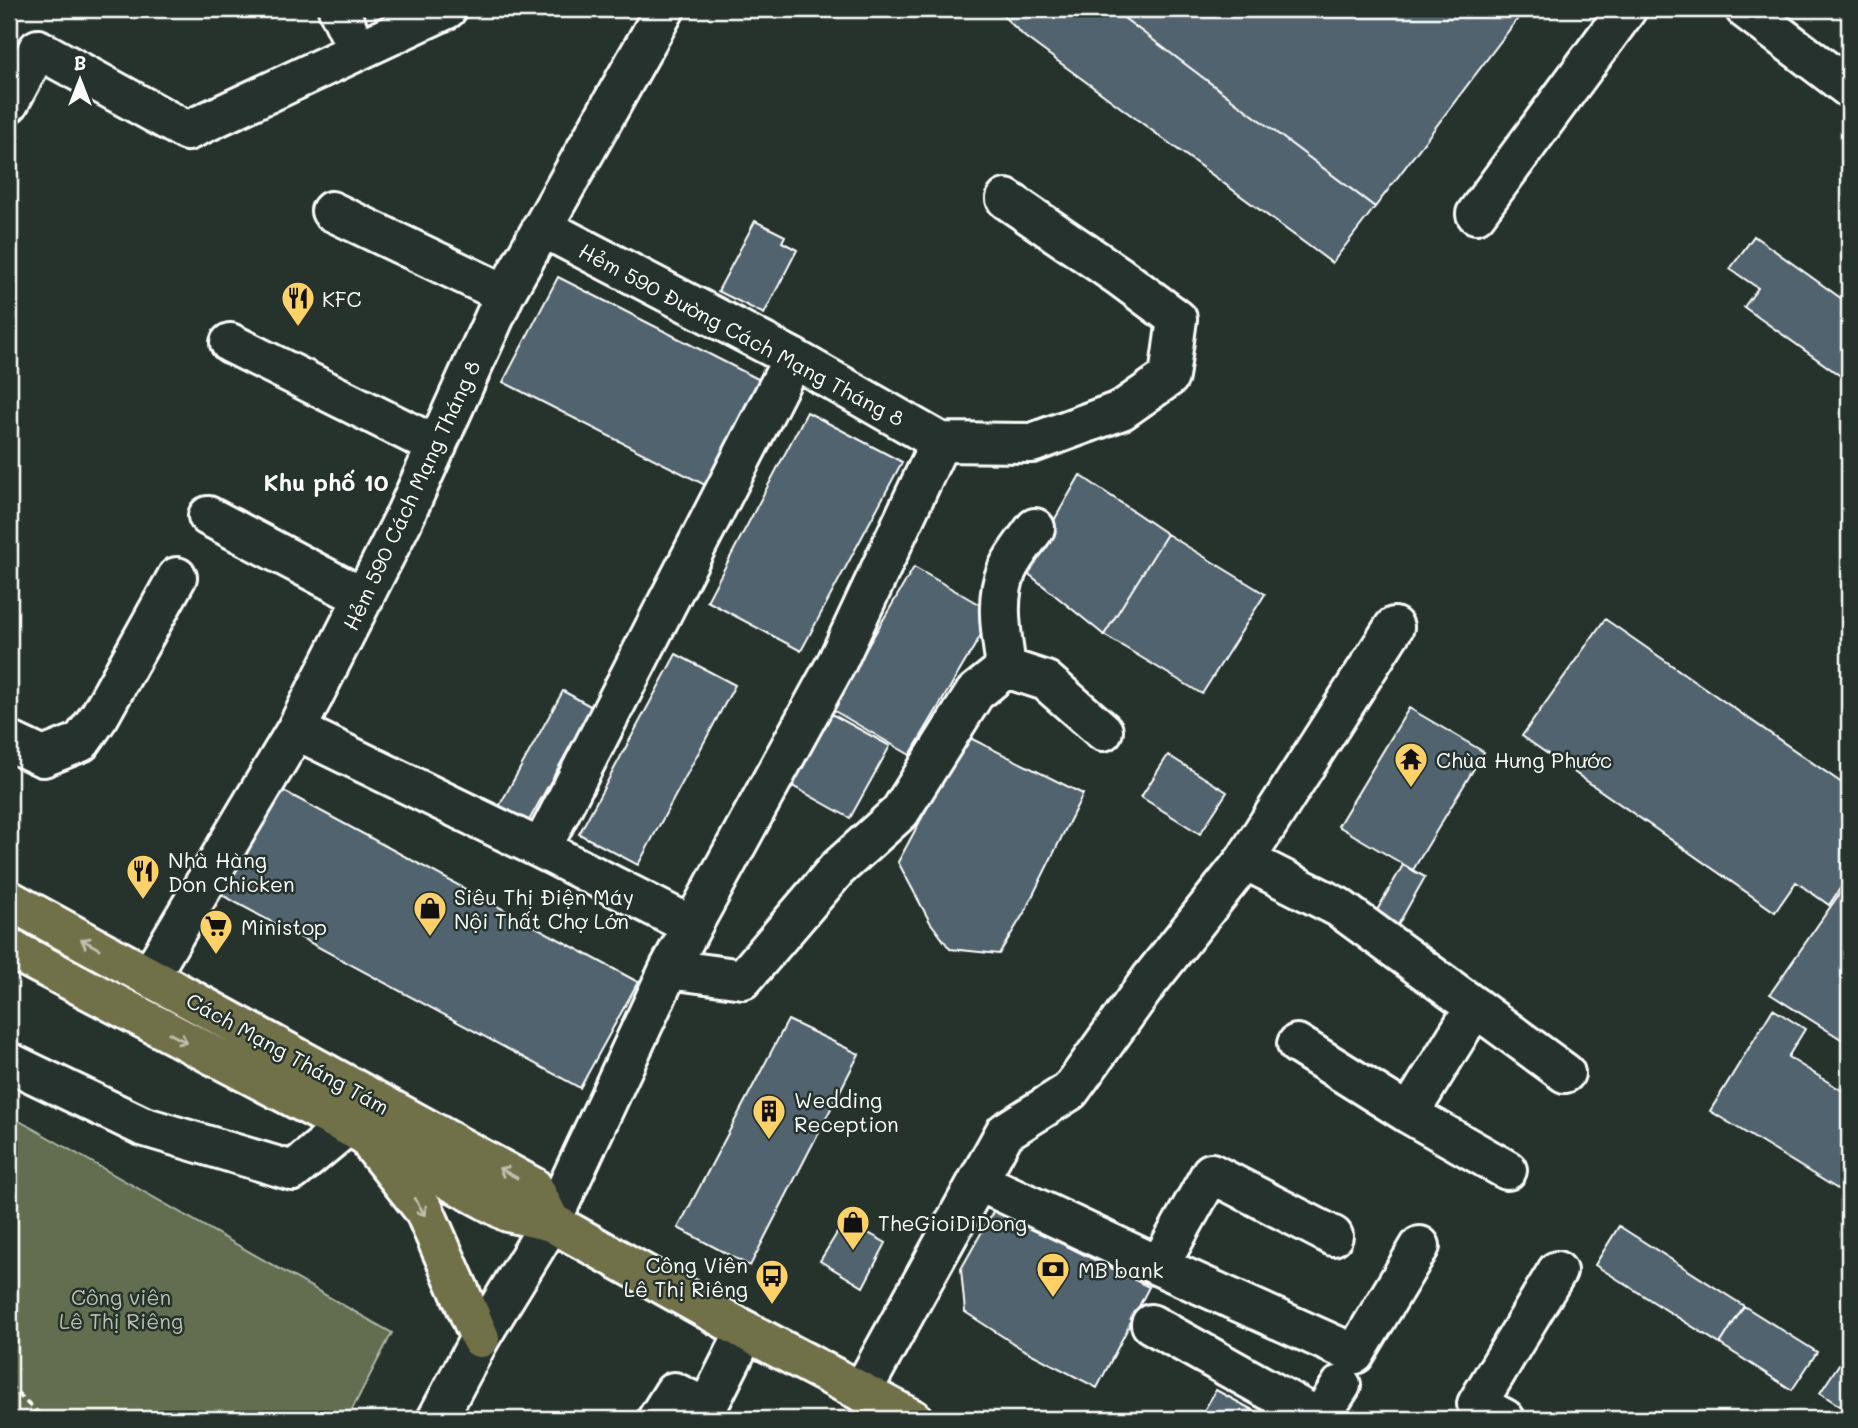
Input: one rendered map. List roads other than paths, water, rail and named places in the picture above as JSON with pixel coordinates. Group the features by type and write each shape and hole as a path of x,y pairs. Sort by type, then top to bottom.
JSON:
{"main road":[{"name":"Cách Mạng Tháng Tám","path":"9,900 533,1186 551,1222"},
{"name":"Cách Mạng Tháng Tám","path":"9,948 508,1212 551,1222 746,1331 913,1419"},
{"path":"355,1130 424,1210 480,1338"}],"street":[{"path":"338,9 358,51"},
{"path":"9,103 38,49 187,131 447,9"},
{"name":"Hẻm 590 Cách Mạng Tháng 8","path":"149,977 296,730 402,522 505,294 665,9"},
{"path":"1476,214 1627,9"},
{"path":"1745,9 1849,88"},
{"path":"438,1419 480,1338 551,1222 668,969 837,662 940,442 1031,443 1122,410 1169,377 1177,319 1006,199"},
{"path":"331,211 505,294"},
{"name":"Hẻm 590 Đường Cách Mạng Tháng 8","path":"542,227 793,358 940,442"},
{"path":"230,342 437,446"},
{"path":"541,849 793,358"},
{"path":"208,516 364,598"},
{"path":"1006,668 1000,616 1002,585 1009,566 1035,528"},
{"path":"9,741 43,757 81,742 100,715 177,577"},
{"path":"862,1391 1005,1132 1070,1091 1150,981 1245,860 1394,627"},
{"path":"668,969 743,979 837,869 900,811 975,693 1006,668"},
{"path":"1006,668 1046,681 1103,731"},
{"path":"296,730 692,926"},
{"path":"1245,860 1338,907 1564,1073"},
{"path":"1409,1114 1475,1007"},
{"path":"1297,1044 1409,1114 1507,1170"},
{"path":"9,1062 142,1126 293,1171 355,1130"},
{"path":"1159,1266 1211,1172 1333,1236"},
{"path":"978,1181 1159,1266 1348,1370"},
{"path":"1151,1324 1319,1419 1420,1246"},
{"path":"1505,1419 1477,1404 1557,1271"},
{"path":"665,1406 706,1408 746,1331"}],"place":[{"name":"KFC","path":"298,328"},
{"name":"Chùa Hưng Phước","path":"1411,789"},
{"name":"Nhà Hàng Don Chicken","path":"143,901"},
{"name":"Siêu Thị Điện Máy Nội Thất Chợ Lớn","path":"430,938"},
{"name":"Ministop","path":"216,956"},
{"name":"Wedding Reception","path":"769,1141"},
{"name":"TheGioiDiDong","path":"853,1252"},
{"name":"MB bank","path":"1053,1299"},
{"name":"Công Viên Lê Thị Riêng","path":"772,1306"}],"district":[{"name":"Khu phố 10","path":"326,482"}],"park label":[{"name":"Công viên Lê Thị Riêng","path":"121,1308"}]}
